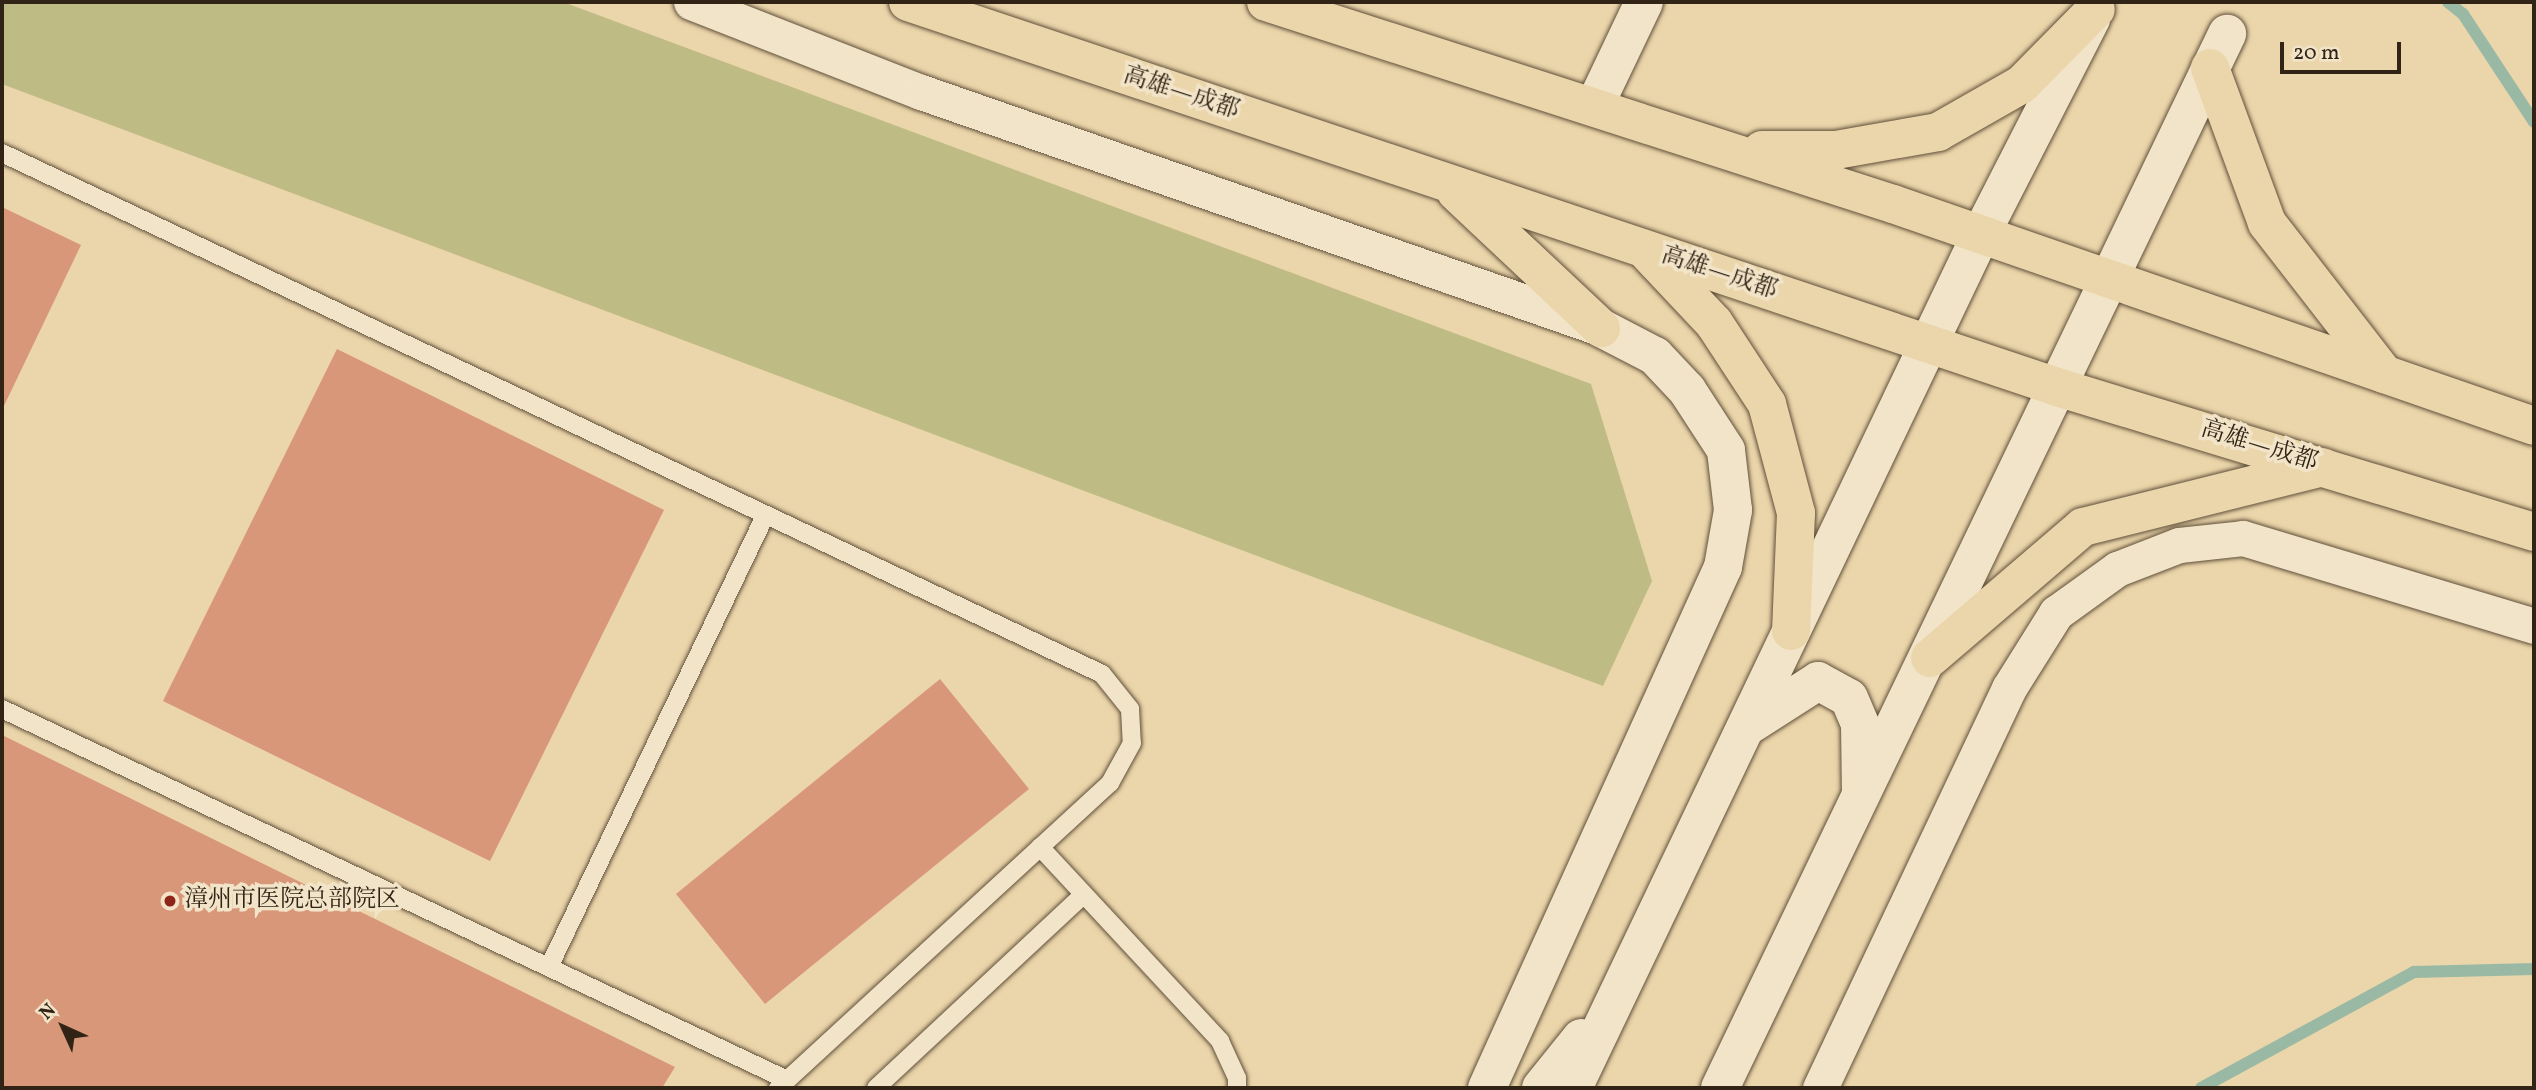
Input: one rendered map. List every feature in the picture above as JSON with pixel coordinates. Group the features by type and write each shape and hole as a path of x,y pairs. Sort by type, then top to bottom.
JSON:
{"highway":[{"name":"高雄—成都","path":"908,2 2057,387 2534,532"},
{"path":"1266,2 1980,234 2534,426"},
{"path":"1725,149 1836,150 1938,132 2022,83 2098,6"},
{"path":"2210,68 2267,223 2384,374"},
{"path":"1446,183 1601,328"},
{"path":"1644,249 1714,323 1766,404 1796,513 1791,631"},
{"path":"1930,658 2083,527 2325,467"}],"street":[{"path":"691,2 921,92 1601,328 1655,356 1688,390 1726,450 1733,510 1723,567 1487,1088"},
{"path":"1594,107 1644,2"},
{"path":"1573,1088 1980,234 2098,6"},
{"path":"1722,1086 1930,658 2107,279 2227,34"},
{"path":"1820,1088 2009,688 2056,613 2117,569 2179,545 2244,538 2534,626"},
{"path":"1745,728 1818,681 1849,698 1860,724 1862,799"},
{"path":"1541,1088 1620,989"}],"lane":[{"path":"2,153 1102,674 1130,709 1132,743 1110,783 781,1084 549,967 2,709"},
{"path":"549,967 765,516"},
{"path":"1040,847 1220,1041 1237,1078 1237,1088"},
{"path":"876,1088 1084,894"}],"shaded area":[{"path":"2,2 563,2 1591,384 1652,581 1603,686 2,84"}],"building":[{"path":"2,207 81,245 2,410"},
{"path":"337,349 664,510 490,861 163,701"},
{"path":"940,679 1029,789 765,1004 676,894"},
{"name":"漳州市医院总部院区","path":"2,735 675,1067 662,1088 2,1088"}],"waterway":[{"path":"2448,2 2463,14 2534,122"},
{"path":"2201,1088 2414,972 2534,969"}],"place":[{"name":"漳州市医院总部院区","path":"170,901"}]}
